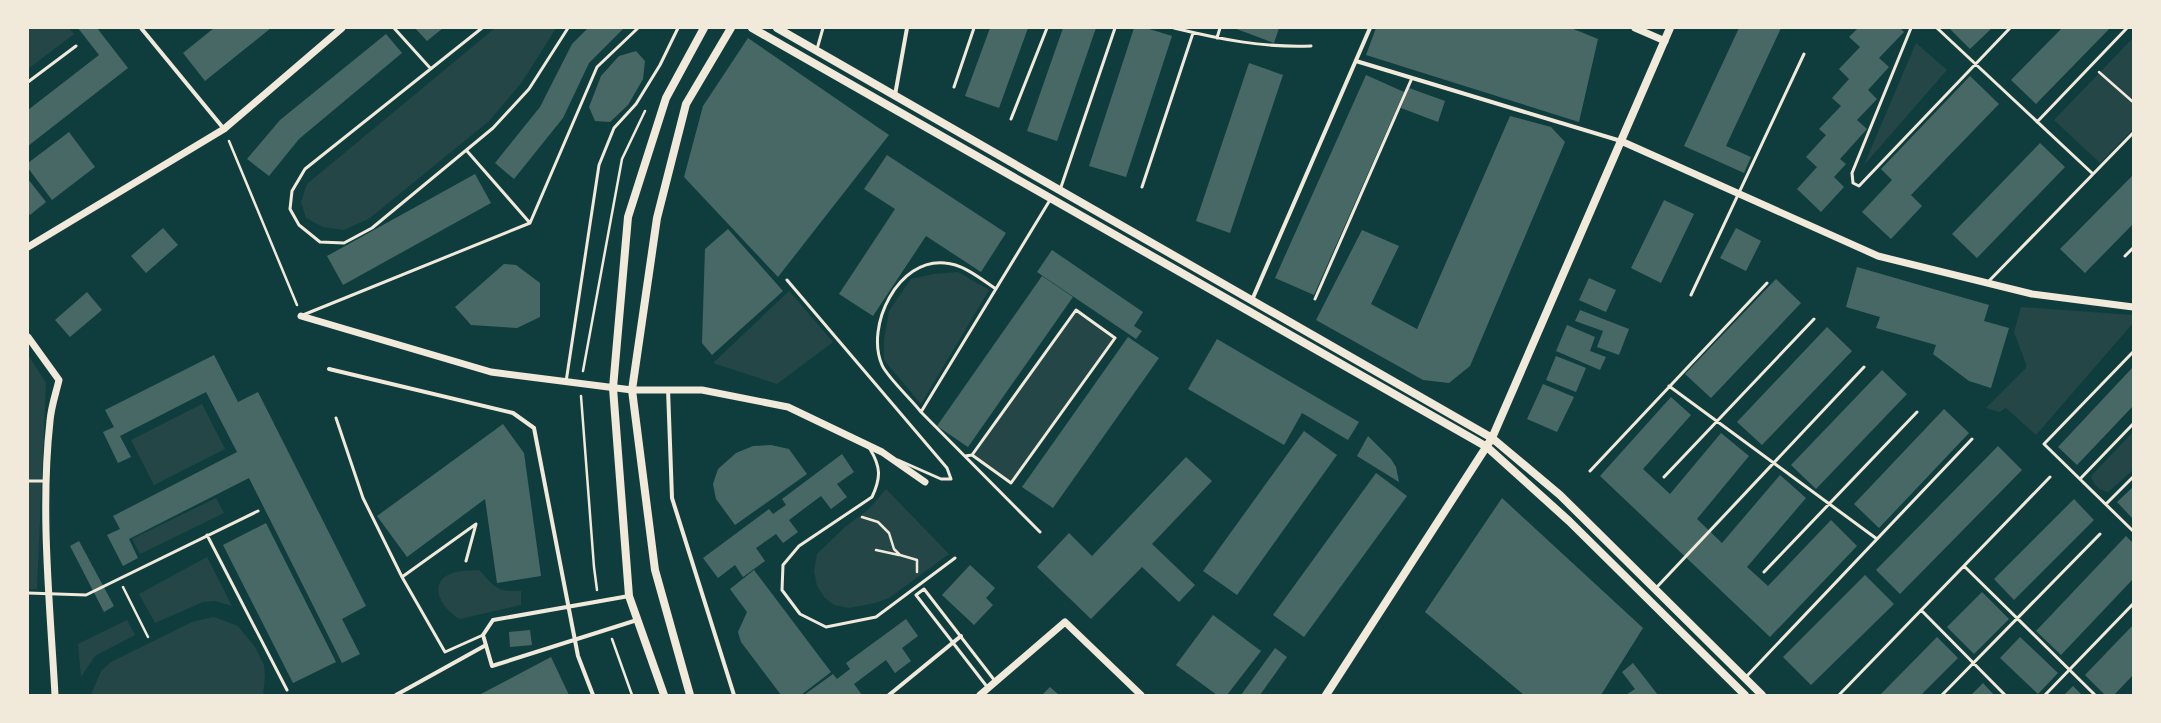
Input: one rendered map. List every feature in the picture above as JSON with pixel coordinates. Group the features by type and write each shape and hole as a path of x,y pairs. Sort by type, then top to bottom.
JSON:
{"main road":[{"path":"664,695 629,596 613,388 628,217 666,98 704,28"},
{"path":"690,695 655,570 632,390 657,218 686,104 731,28"},
{"path":"752,28 1487,447 1569,521 1745,695"},
{"path":"777,28 1492,438 1560,495 1762,695"},
{"path":"1326,695 1492,438 1670,28"}],"street":[{"path":"140,28 224,129"},
{"path":"28,247 224,129 342,28"},
{"path":"894,95 907,28"},
{"path":"1252,300 1370,28"},
{"path":"1635,28 1664,41"},
{"path":"1356,61 1621,141 1878,256 2032,294 2133,307"},
{"path":"301,316 491,372 632,390 702,390 788,407 882,452 925,482"},
{"path":"28,337 59,380 50,420 46,481 48,593 55,695"},
{"path":"329,369 513,413 534,428 578,656 593,695"},
{"path":"668,389 672,498 734,695"},
{"path":"629,596 493,620 483,635 492,666 637,620"},
{"path":"980,695 1065,622 1141,695"},
{"path":"889,695 961,636"},
{"path":"396,695 486,645"}],"lane":[{"path":"394,28 431,69"},
{"path":"482,28 305,170 292,191 290,209 299,225 320,242 344,243 372,228 493,128 529,89 568,28"},
{"path":"301,316 530,223 597,67 638,28"},
{"path":"566,382 599,165 614,128 636,104 660,65 678,28"},
{"path":"817,51 822,28"},
{"path":"954,87 974,28"},
{"path":"1011,119 1047,28"},
{"path":"1060,190 1115,28"},
{"path":"1174,28 1217,38 1288,47 1311,46"},
{"path":"1217,38 1220,28"},
{"path":"1911,28 1852,173 1853,183 1859,186 2010,28"},
{"path":"1937,28 2093,174"},
{"path":"2037,122 2127,28"},
{"path":"1142,187 1193,33"},
{"path":"28,82 76,46"},
{"path":"1692,295 1804,54"},
{"path":"1315,299 1412,78"},
{"path":"1987,284 2133,133"},
{"path":"467,151 530,223"},
{"path":"921,412 1051,198"},
{"path":"2125,256 2133,248"},
{"path":"996,289 962,268 945,263 924,265 908,272 881,312 877,350 882,366 921,412 1040,532"},
{"path":"787,280 947,468 951,479 941,479 882,452"},
{"path":"1590,471 1766,283"},
{"path":"965,456 972,455 1011,483 1116,338 1076,310 972,455"},
{"path":"1664,477 1814,319"},
{"path":"2133,352 2044,444 2133,531"},
{"path":"1655,589 1864,367"},
{"path":"1669,386 1877,539"},
{"path":"1764,572 1917,412"},
{"path":"336,418 363,498 402,577 445,652 483,635"},
{"path":"2080,479 2133,424"},
{"path":"1745,678 1972,439"},
{"path":"869,446 878,462 878,484 872,497 799,546 783,565 782,590 800,614 826,627 876,617 955,558"},
{"path":"1839,695 2050,477"},
{"path":"2106,504 2133,477"},
{"path":"28,481 46,481"},
{"path":"28,594 48,593 86,595 258,511"},
{"path":"402,577 476,524 466,561"},
{"path":"1942,695 2100,534"},
{"path":"207,535 287,690"},
{"path":"1964,566 2095,695"},
{"path":"916,587 920,592"},
{"path":"988,688 916,595 924,589 996,681"},
{"path":"2045,695 2133,604"},
{"path":"1921,610 2005,695"}],"path":[{"path":"2092,65 2133,102"},
{"path":"224,129 301,316"},
{"path":"849,513 878,522 889,533 894,549 900,555"},
{"path":"876,550 917,560 916,587"},
{"path":"119,579 148,637"}],"shaded area":[{"path":"28,28 69,28 74,34 28,69"},
{"path":"495,28 556,28 522,82 489,121 370,218 344,230 323,227 306,218 301,202 307,184"},
{"path":"2133,38 2133,129 2100,163 2054,120"},
{"path":"1916,43 1947,70 1864,165"},
{"path":"958,272 989,290 921,404 884,360 884,340 889,311 911,279 934,274"},
{"path":"789,291 833,342 777,384 713,363"},
{"path":"2021,307 2133,315 2133,323 2036,435 2006,408 1999,412 1986,408 2026,368 2026,364 2014,332"},
{"path":"1075,311 1114,338 1011,483 972,455"},
{"path":"28,355 46,383 37,589 28,589"},
{"path":"202,404 225,449 154,485 131,440"},
{"path":"2133,432 2133,470 2108,492 2099,489 2095,485 2091,476"},
{"path":"886,489 949,554 889,598 875,603 849,608 834,605 825,598 817,586 814,571 817,554 846,526 868,510"},
{"path":"216,498 224,513 140,554 132,539"},
{"path":"207,557 232,606 215,601 203,602 155,623 139,594"},
{"path":"479,570 489,581 501,589 506,591 521,591 521,605 460,619 449,611 440,599 438,592 442,580 455,572"},
{"path":"214,617 238,626 255,647 264,665 265,676 263,695 91,695 101,671 111,662 192,622"},
{"path":"127,620 135,635 95,656 81,677 78,644"}],"building":[{"path":"78,28 97,28 128,68 28,146 28,110 99,55"},
{"path":"214,28 271,28 205,81 183,53"},
{"path":"415,28 443,28 427,41"},
{"path":"588,28 624,28 589,63 563,118 514,179 495,163 540,107 572,44"},
{"path":"990,28 1028,28 999,108 965,96"},
{"path":"1063,28 1096,28 1057,141 1027,131"},
{"path":"1134,28 1146,28 1172,36 1126,177 1089,166"},
{"path":"1234,28 1279,28 1274,43"},
{"path":"1376,28 1571,28 1598,39 1579,122 1366,55"},
{"path":"1739,28 1781,28 1726,146 1751,157 1744,173 1684,146"},
{"path":"1858,28 1900,28 1904,32 1879,58 1889,67 1868,90 1877,99 1857,120 1867,129 1840,159 1846,164 1834,177 1844,187 1821,212 1797,189 1817,167 1806,157 1826,135 1819,129 1841,106 1832,98 1849,79 1839,69 1860,47 1849,37"},
{"path":"1949,28 1992,28 1970,49"},
{"path":"2062,28 2110,28 2036,104 2011,80"},
{"path":"386,34 402,53 299,139 269,176 247,159 280,120"},
{"path":"748,38 889,135 778,277 684,177 703,106"},
{"path":"636,51 645,61 643,79 628,105 610,122 595,121 589,107 601,76 619,56"},
{"path":"1249,63 1283,75 1230,233 1196,221"},
{"path":"1366,75 1404,92 1314,295 1275,278"},
{"path":"1970,76 1999,104 1911,195 1922,206 1891,239 1862,212 1892,180 1881,169"},
{"path":"1409,88 1445,101 1438,122 1401,108"},
{"path":"1510,116 1551,127 1565,142 1470,366 1449,383 1423,380 1316,320 1362,230 1399,246 1371,304 1417,329"},
{"path":"69,132 95,167 52,200 28,168 28,163"},
{"path":"2040,143 2065,167 1977,258 1952,234"},
{"path":"887,155 1006,233 981,272 926,236 873,316 839,294 895,209 864,189"},
{"path":"475,174 491,203 343,285 327,256"},
{"path":"2133,175 2133,224 2085,273 2060,249"},
{"path":"28,179 46,202 30,215 28,212"},
{"path":"1664,200 1694,214 1661,283 1631,268"},
{"path":"163,228 178,245 146,273 131,256"},
{"path":"1736,228 1761,241 1746,271 1720,258"},
{"path":"728,229 783,291 712,355 702,343 705,249"},
{"path":"1052,250 1143,312 1134,326 1142,331 1136,339 1037,272"},
{"path":"504,264 516,265 540,283 540,317 517,328 471,325 455,307"},
{"path":"1857,267 1989,305 1984,321 2009,328 1991,388 1969,381 1933,354 1936,345 1876,328 1880,317 1846,307"},
{"path":"1042,276 1073,297 968,447 937,426"},
{"path":"1589,278 1616,290 1606,312 1579,300"},
{"path":"1776,279 1801,303 1711,398 1685,374"},
{"path":"87,292 102,310 70,337 55,320"},
{"path":"1580,310 1629,329 1619,355 1597,347 1603,331 1575,321"},
{"path":"1567,325 1595,337 1590,351 1606,357 1600,370 1556,351"},
{"path":"1827,327 1852,351 1762,445 1737,422"},
{"path":"1128,337 1159,358 1053,508 1022,487"},
{"path":"1217,339 1359,422 1348,440 1302,413 1284,445 1188,389"},
{"path":"214,355 238,402 258,392 366,606 342,619 360,654 342,663 249,478 129,539 138,558 123,566 107,535 120,529 113,516 237,452 206,392 120,436 131,457 118,463 103,432 114,427 105,410"},
{"path":"1556,356 1586,368 1576,392 1546,380"},
{"path":"2133,367 2133,406 2077,465 2058,447"},
{"path":"1882,370 1907,394 1816,489 1791,465"},
{"path":"1543,384 1574,397 1557,432 1527,419"},
{"path":"1671,397 1691,415 1643,469 1670,494 1721,433 1749,456 1697,519 1722,543 1780,475 1806,498 1747,567 1768,586 1831,520 1857,546 1770,637 1600,476"},
{"path":"1944,409 1969,433 1879,528 1854,504"},
{"path":"503,424 524,453 541,576 497,583 485,499 407,557 377,516"},
{"path":"1304,431 1337,455 1237,595 1203,571"},
{"path":"1368,436 1391,459 1396,467 1399,482 1357,456"},
{"path":"771,445 789,449 807,474 735,525 716,499 713,484 718,469 736,453 753,446"},
{"path":"1998,446 2022,470 1900,594 1876,570"},
{"path":"842,454 854,472 837,484 847,497 831,509 821,496 789,520 798,532 783,543 776,534 756,548 765,561 743,577 735,565 718,578 703,558 769,509 773,514 786,505 782,499"},
{"path":"1186,457 1212,481 1152,544 1195,585 1179,602 1142,567 1091,619 1037,567 1069,533 1092,556"},
{"path":"1376,473 1407,496 1304,637 1273,615"},
{"path":"2133,487 2133,519 2117,502"},
{"path":"1502,498 1643,628 1601,695 1524,695 1425,612"},
{"path":"2074,499 2094,520 2014,600 1994,579"},
{"path":"266,523 336,662 293,683 223,545"},
{"path":"2126,536 2133,543 2133,579 2061,655 2036,631"},
{"path":"79,541 114,606 104,612 70,546"},
{"path":"970,565 995,588 986,598 993,605 974,625 942,595"},
{"path":"754,570 831,672 801,695 781,695 741,642 738,632 747,612 730,589"},
{"path":"1865,575 1894,604 1811,685 1783,657"},
{"path":"1982,592 2009,619 1974,654 1947,627"},
{"path":"1213,615 1261,651 1227,695 1217,695 1176,665"},
{"path":"906,619 918,636 902,648 911,661 895,673 886,660 854,684 862,695 804,695 833,674 837,679 850,669 846,663"},
{"path":"2133,625 2133,675 2114,695 2105,695 2085,675"},
{"path":"530,630 532,645 510,647 509,632"},
{"path":"1937,637 1958,658 1921,695 1880,695"},
{"path":"2020,637 2058,673 2038,694 2000,658"},
{"path":"1275,648 1287,657 1260,695 1241,695"},
{"path":"551,657 569,695 479,695"},
{"path":"1633,663 1658,695 1626,695 1635,689 1622,672"},
{"path":"1983,683 1994,695 1971,695"},
{"path":"2073,686 2082,695 2064,695"},
{"path":"1050,687 1059,695 1042,695"}]}
